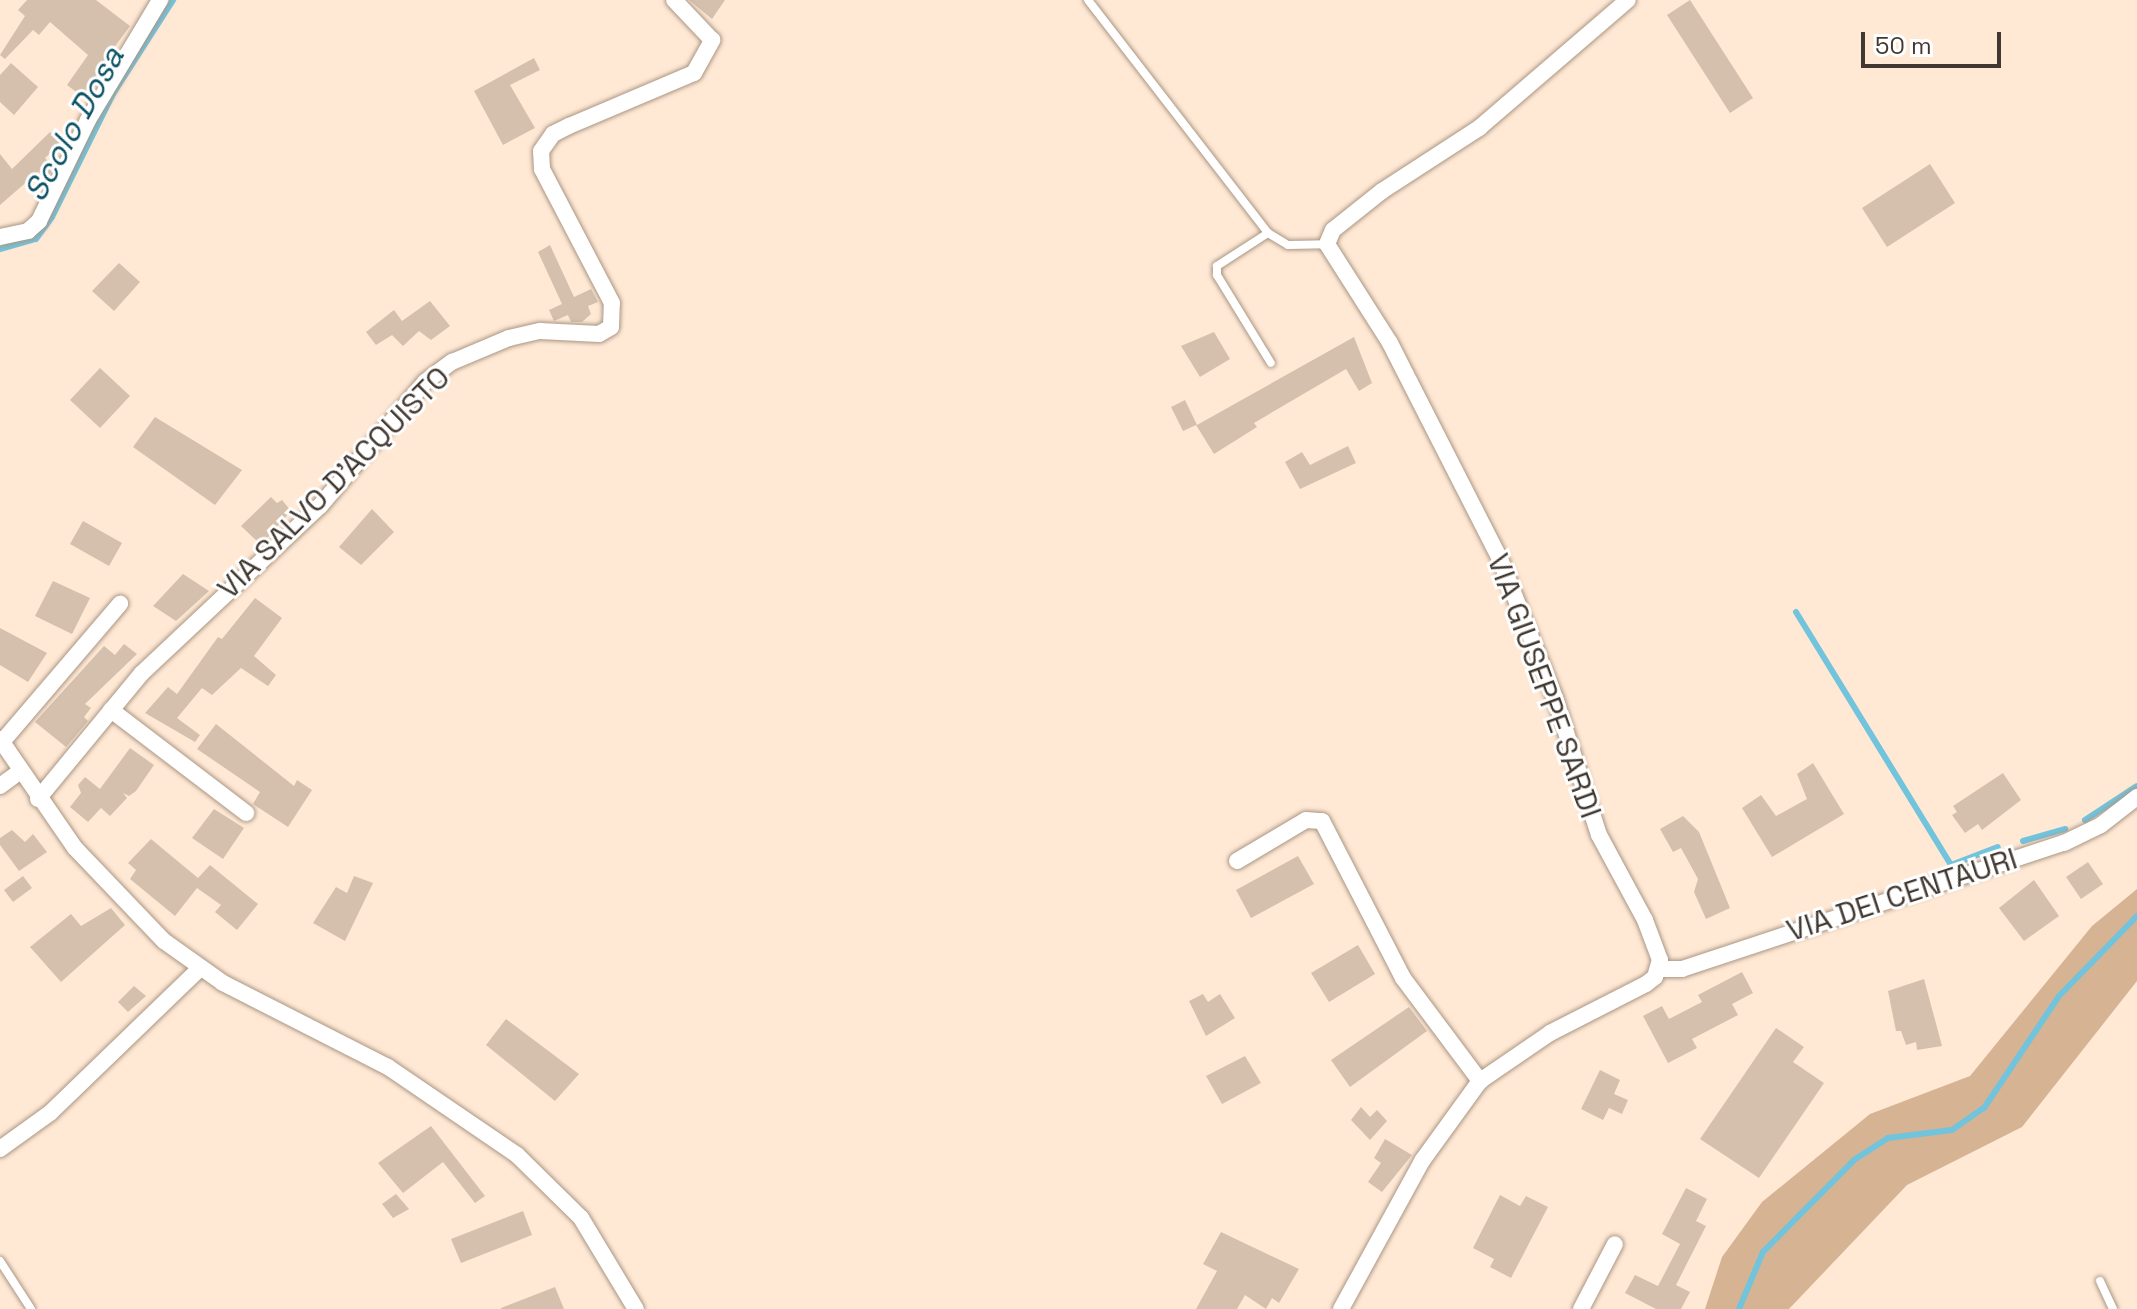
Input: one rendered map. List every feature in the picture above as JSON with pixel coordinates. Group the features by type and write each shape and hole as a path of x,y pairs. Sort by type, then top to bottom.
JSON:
{"street":[{"path":"0,237 28,231 39,221 88,120 160,0"},
{"name":"VIA SALVO D'ACQUISTO","path":"38,799 142,673 320,506 425,382 452,362 509,338 540,331 599,334 611,327 612,303 542,169 541,151 553,134 694,73 712,40 674,0"},
{"path":"1327,244 1333,230 1382,191 1479,128 1628,0"},
{"name":"VIA GIUSEPPE SARDI","path":"1327,244 1390,343 1500,559 1555,698 1589,807 1654,939 1659,969"},
{"path":"120,604 1,740 38,799 75,848 199,969 388,1067 517,1155 581,1218 636,1309"},
{"path":"111,710 246,813"},
{"path":"0,786 19,772"},
{"name":"VIA DEI CENTAURI","path":"1659,969 1672,972 2064,843 2101,825 2137,797"},
{"path":"1237,861 1306,820 1322,821 1403,978 1480,1081"},
{"path":"0,1149 50,1113 199,969"},
{"path":"1341,1309 1422,1161 1480,1081 1550,1033 1646,984 1659,969"},
{"path":"1581,1309 1615,1244"}],"lane":[{"path":"1088,0 1268,233 1295,246 1327,244"},
{"path":"1268,233 1217,266 1217,275 1271,363"},
{"path":"0,1261 31,1309"},
{"path":"2100,1281 2113,1309"}],"shaded area":[{"path":"2137,889 2137,981 2022,1127 1907,1185 1789,1309 1705,1309 1722,1257 1762,1202 1870,1114 1970,1076 2092,926"}],"building":[{"path":"27,0 96,0 130,26 99,68 104,72 87,100 67,85 88,55 50,22 39,35 33,30 5,59 0,55 25,16 18,10"},
{"path":"689,0 725,0 712,19"},
{"path":"1690,0 1753,98 1730,113 1667,15"},
{"path":"534,58 540,70 510,85 535,128 503,145 474,91"},
{"path":"11,63 38,87 14,115 0,102 0,75"},
{"path":"50,132 61,143 45,158 53,167 47,180 38,172 0,205 0,154 12,169"},
{"path":"1930,164 1955,203 1887,247 1862,208"},
{"path":"550,245 574,297 591,289 598,302 588,306 591,314 582,322 571,322 568,315 554,321 549,310 562,304 538,252"},
{"path":"119,263 140,282 114,311 92,291"},
{"path":"430,301 450,326 431,340 419,331 403,346 392,335 376,345 366,332 394,310 402,321"},
{"path":"1214,332 1230,359 1200,377 1181,346"},
{"path":"1354,337 1372,383 1359,391 1346,369 1254,423 1257,427 1214,454 1196,425 1183,431 1171,407 1185,400 1197,425"},
{"path":"100,368 130,396 100,428 70,400"},
{"path":"155,417 242,470 215,505 133,447"},
{"path":"1348,446 1356,463 1300,489 1285,462 1302,452 1310,465"},
{"path":"271,497 277,503 282,500 291,511 261,545 241,526"},
{"path":"372,509 394,532 361,565 339,547"},
{"path":"83,521 122,543 109,566 70,544"},
{"path":"183,574 209,591 176,621 153,606"},
{"path":"53,581 90,598 72,634 35,616"},
{"path":"255,598 282,618 254,656 276,675 268,686 241,668 212,695 202,688 177,718 200,735 195,742 145,713 168,687 177,694 218,637 222,639"},
{"path":"0,628 47,653 28,682 0,665"},
{"path":"124,644 137,654 85,704 91,708 84,717 88,721 66,747 35,722 104,646 115,655"},
{"path":"216,724 294,786 297,780 312,790 288,827 253,804 260,792 197,749"},
{"path":"130,748 154,765 136,791 129,796 123,793 127,798 110,816 101,808 88,822 70,807 81,793 78,785 85,777 100,789"},
{"path":"1813,763 1844,814 1772,857 1742,808 1761,795 1776,816 1807,799 1797,774"},
{"path":"2003,773 2021,800 1982,830 1978,824 1965,833 1952,815 1957,812 1953,806"},
{"path":"214,809 244,828 223,859 192,838"},
{"path":"1683,816 1699,832 1730,908 1706,919 1694,892 1698,879 1681,848 1673,852 1660,829"},
{"path":"12,830 25,842 33,834 47,852 19,871 0,845 0,838"},
{"path":"151,839 198,878 210,865 258,904 237,930 215,912 221,905 197,888 175,916 130,879 136,870 128,863"},
{"path":"1298,856 1314,884 1251,918 1236,890"},
{"path":"2088,862 2103,884 2081,899 2066,877"},
{"path":"23,876 32,888 13,902 4,890"},
{"path":"354,876 373,883 345,941 313,923 336,887 347,893"},
{"path":"2034,880 2059,916 2024,941 1999,908"},
{"path":"111,908 125,925 61,982 30,947 71,914 81,926"},
{"path":"1358,945 1375,974 1329,1002 1311,973"},
{"path":"1742,972 1753,993 1732,1004 1738,1015 1692,1039 1697,1048 1668,1063 1643,1016 1662,1006 1669,1019 1702,1002 1698,995"},
{"path":"1924,979 1942,1046 1917,1050 1916,1042 1906,1045 1901,1031 1896,1031 1888,991"},
{"path":"134,986 146,996 128,1012 118,1002"},
{"path":"1203,994 1208,1002 1220,994 1235,1018 1206,1036 1189,1001"},
{"path":"1409,1007 1427,1031 1350,1087 1331,1060"},
{"path":"506,1019 579,1074 555,1101 486,1045"},
{"path":"1776,1028 1804,1047 1793,1062 1824,1083 1759,1178 1700,1139"},
{"path":"1245,1056 1261,1083 1222,1104 1206,1076"},
{"path":"1600,1070 1620,1080 1614,1094 1628,1100 1622,1114 1609,1108 1603,1120 1581,1109"},
{"path":"1361,1107 1370,1117 1377,1110 1387,1121 1370,1140 1351,1120"},
{"path":"431,1126 485,1196 475,1203 443,1162 403,1193 378,1163"},
{"path":"1385,1139 1412,1155 1382,1192 1368,1182 1381,1163 1374,1158"},
{"path":"1686,1188 1707,1199 1696,1221 1706,1226 1676,1285 1690,1292 1681,1309 1656,1309 1625,1293 1635,1275 1658,1286 1680,1244 1662,1234"},
{"path":"396,1194 409,1209 393,1218 382,1204"},
{"path":"1500,1195 1520,1206 1526,1196 1548,1207 1511,1278 1490,1267 1494,1259 1473,1248"},
{"path":"523,1211 532,1235 461,1263 451,1239"},
{"path":"1221,1232 1299,1269 1279,1303 1272,1298 1266,1309 1245,1295 1237,1309 1196,1309 1217,1271 1203,1264"},
{"path":"555,1287 564,1309 501,1309 501,1308"}],"waterway":[{"name":"Scolo Dosa","path":"0,249 36,239 52,217 113,94 173,0"},
{"path":"1796,612 1951,865 1998,847"},
{"path":"2085,820 2137,786"},
{"path":"2023,841 2065,829"},
{"path":"1739,1309 1763,1252 1854,1160 1888,1138 1952,1130 1984,1108 2059,996 2137,916"}]}
